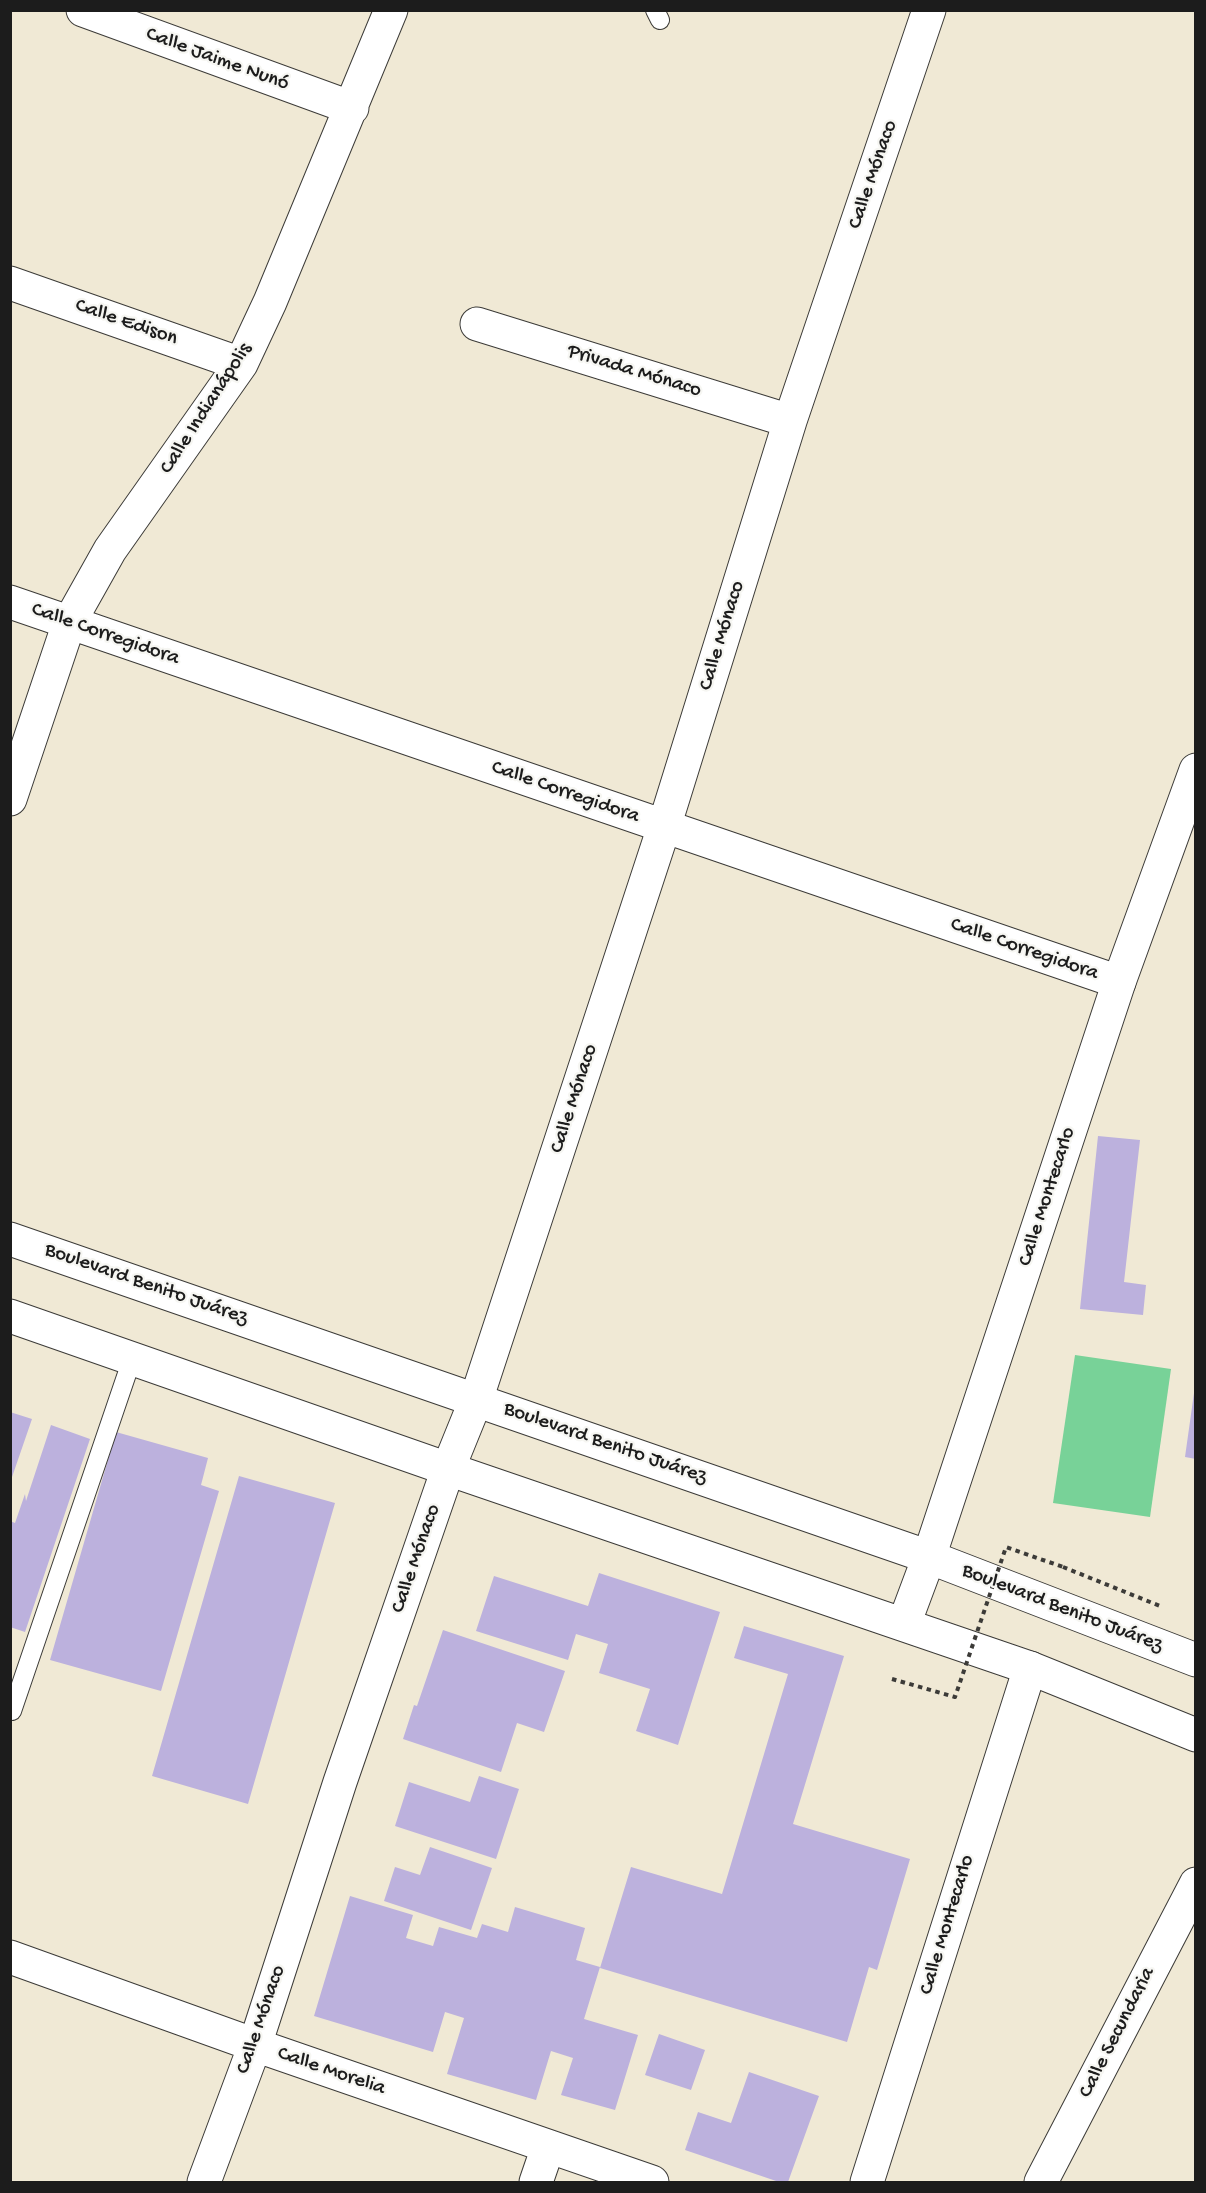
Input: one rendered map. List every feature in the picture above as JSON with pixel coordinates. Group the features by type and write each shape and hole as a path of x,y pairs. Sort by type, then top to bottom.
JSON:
{"street":[{"name":"Calle Jaime Nunó","path":"83,10 352,108"},
{"name":"Calle Indianápolis","path":"10,798 69,622 110,550 241,364 270,302 391,10"},
{"name":"Calle Mónaco","path":"204,2182 255,2045 340,1782 448,1469 476,1400 664,827 790,421 929,10"},
{"name":"Calle Edison","path":"10,283 241,364"},
{"name":"Privada Mónaco","path":"477,324 790,421"},
{"name":"Calle Corregidora","path":"10,602 1119,982"},
{"name":"Calle Montecarlo","path":"904,1624 1119,982 1196,771"},
{"name":"Boulevard Benito Juárez","path":"10,1239 928,1557 1196,1660"},
{"path":"10,1316 1030,1668 1196,1735"},
{"name":"Calle Montecarlo","path":"867,2182 1030,1668"},
{"name":"Calle Secundaria","path":"1041,2182 1196,1884"},
{"name":"Calle Morelia","path":"10,1957 255,2045 652,2182"},
{"path":"536,2182 548,2147"}],"lane":[{"path":"10,1710 12,1711 132,1359"}],"path":[{"path":"892,1679 955,1697 1006,1547 1162,1607"}],"green space":[{"path":"1075,1355 1171,1369 1150,1517 1053,1503"}],"building":[{"path":"1098,1136 1140,1140 1124,1282 1146,1285 1143,1315 1080,1309"},
{"path":"1194,1393 1196,1393 1196,1459 1185,1457"},
{"path":"10,1412 32,1419 11,1480 10,1480"},
{"path":"51,1425 90,1439 25,1632 10,1627 10,1521 15,1523 25,1494 26,1501"},
{"path":"116,1432 208,1458 201,1485 219,1491 161,1691 50,1660"},
{"path":"239,1476 335,1503 248,1804 152,1776"},
{"path":"599,1573 720,1612 678,1745 636,1731 650,1689 599,1673 608,1644 576,1634 568,1660 476,1631 494,1576 588,1606"},
{"path":"744,1626 844,1656 793,1824 910,1859 877,1970 869,1967 847,2042 600,1968 631,1867 722,1894 788,1674 734,1658"},
{"path":"443,1630 565,1671 544,1732 517,1723 501,1772 403,1739"},
{"path":"479,1776 519,1789 496,1859 395,1826 409,1782 470,1802"},
{"path":"430,1847 492,1868 471,1930 384,1901 395,1867 420,1875"},
{"path":"350,1896 413,1915 406,1938 433,1946 439,1927 477,1938 482,1924 508,1932 515,1907 585,1928 576,1960 600,1967 584,2019 638,2035 615,2110 561,2095 573,2058 551,2051 536,2100 447,2074 464,2018 445,2012 433,2052 314,2016"},
{"path":"659,2034 705,2050 691,2090 645,2075"},
{"path":"749,2072 819,2096 788,2182 779,2182 685,2150 698,2112 731,2123"}]}
